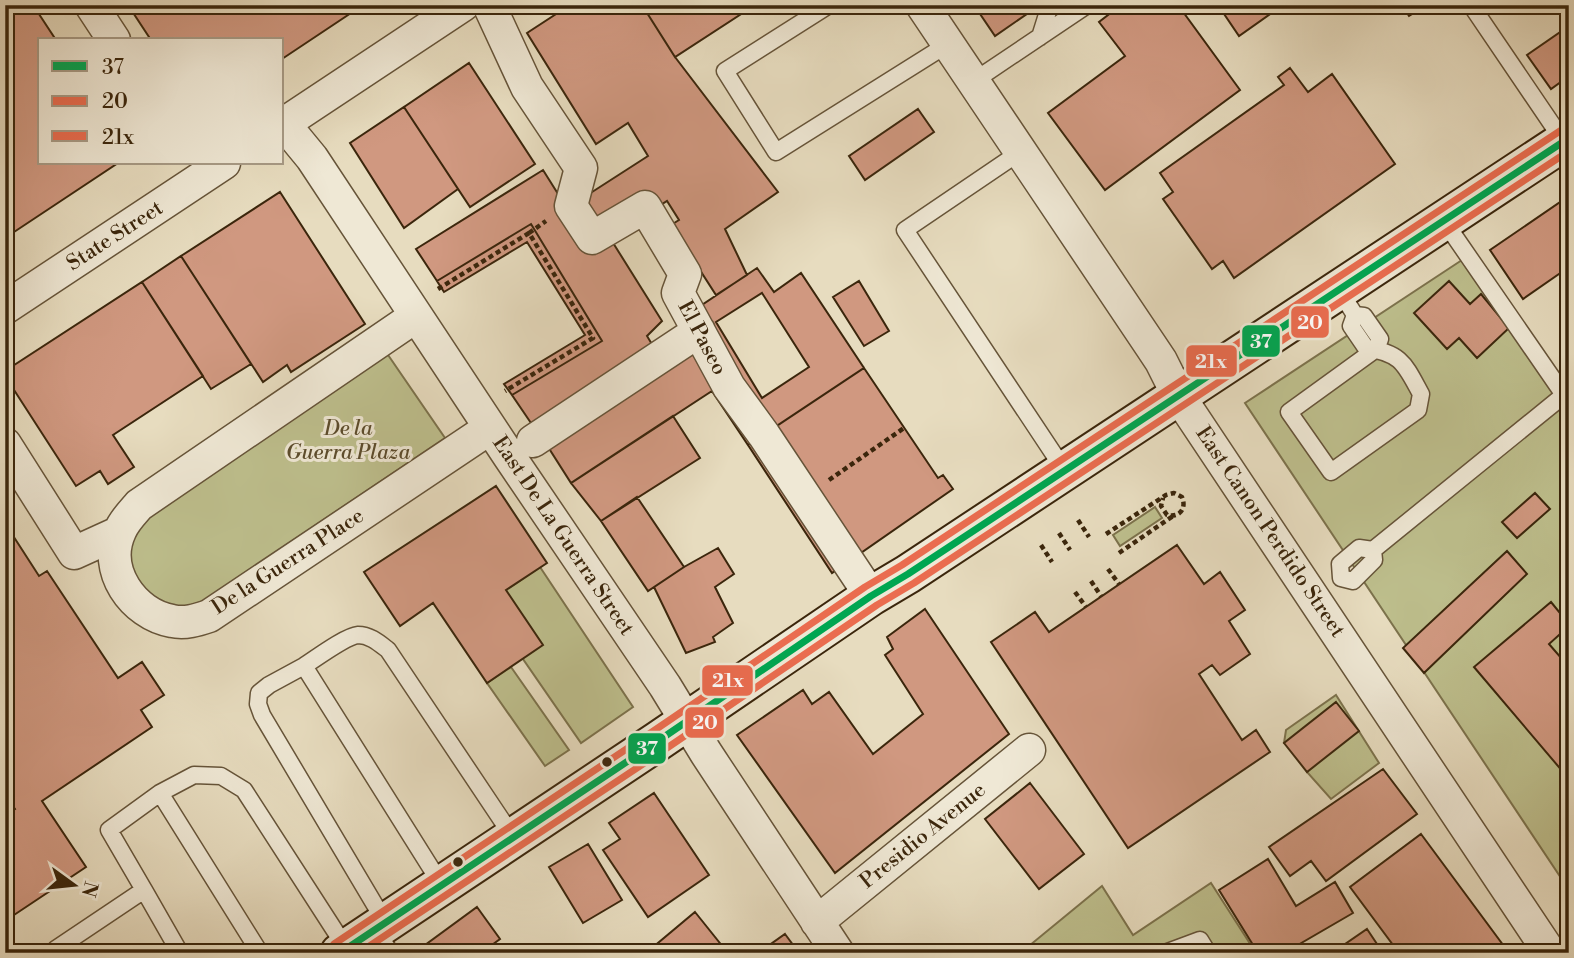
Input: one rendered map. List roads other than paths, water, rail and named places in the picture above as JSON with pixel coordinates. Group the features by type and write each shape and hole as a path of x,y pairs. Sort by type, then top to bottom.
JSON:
{"street":[{"path":"91,5 113,38"},
{"name":"El Paseo","path":"489,5 527,87 581,168 571,206 592,238 645,207 685,275 678,293 729,387 871,596"},
{"name":"East Canon Perdido Street","path":"922,5 1161,360 1178,395 1550,953"},
{"path":"284,123 450,9"},
{"name":"East De La Guerra Street","path":"284,125 312,158 838,953"},
{"path":"367,941 441,884 871,596 1178,395 1347,302 1444,221 1566,140"},
{"name":"State Street","path":"5,308 209,167"},
{"path":"5,444 74,553 118,533 139,505 416,316"},
{"path":"533,441 699,331"},
{"name":"De la Guerra Place","path":"118,533 116,564 119,578 127,593 138,605 152,614 172,622 190,622 209,616 490,428"},
{"name":"Presidio Avenue","path":"817,922 1029,750"}],"lane":[{"path":"829,5 725,71 776,152 948,44"},
{"path":"1040,37 1050,5"},
{"path":"974,81 1087,5"},
{"path":"1471,5 1566,140"},
{"path":"1020,152 905,230 1065,471"},
{"path":"1314,598 1341,578 1353,581 1374,560 1373,550 1564,395 1444,221"},
{"path":"1347,302 1351,326 1366,348 1376,349 1391,354 1400,360 1422,394 1418,410 1331,472 1289,412 1376,349"},
{"path":"367,941 258,704 259,693 348,639 357,635 373,638 388,649 513,837"},
{"path":"304,666 441,884"},
{"path":"180,953 109,830 160,793 194,775 221,776 244,790 367,941"},
{"path":"160,793 260,953"},
{"path":"53,953 55,948 144,890"},
{"path":"1165,953 1200,940 1208,953"}],"park label":[{"name":"De la Guerra Plaza","path":"348,441"}]}
